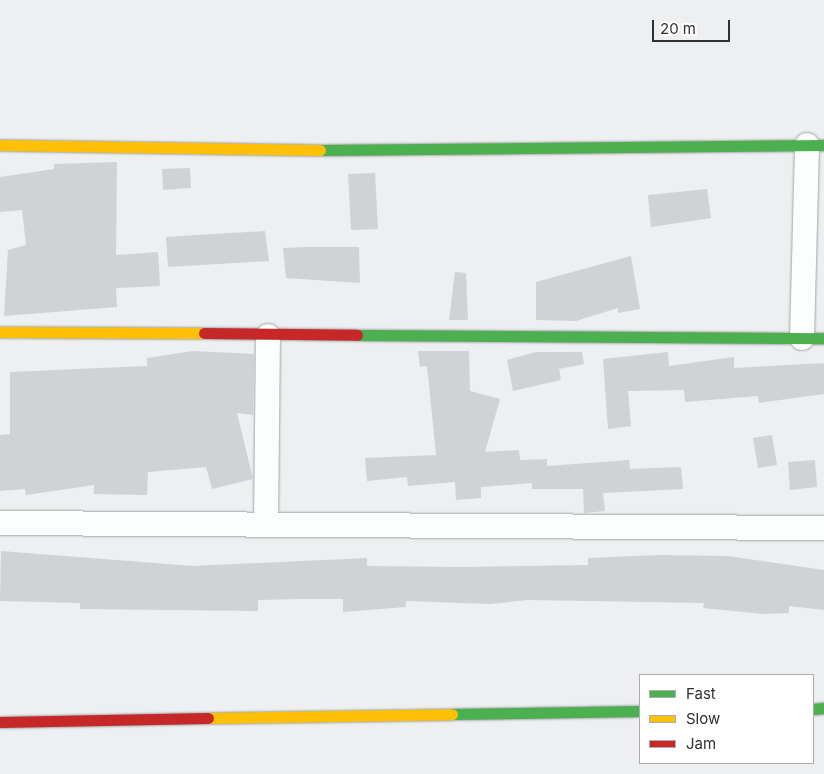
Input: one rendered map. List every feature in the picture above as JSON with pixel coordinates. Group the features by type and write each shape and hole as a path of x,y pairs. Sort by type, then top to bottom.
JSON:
{"street":[{"path":"0,145 386,151 815,145 813,338 268,336 0,332"},
{"path":"266,524 268,336"},
{"path":"0,523 824,528"},
{"path":"0,722 639,711"}],"building":[{"path":"117,162 116,255 158,252 160,286 116,288 117,307 4,316 8,250 26,245 22,210 0,212 0,177 54,169 54,164"},
{"path":"190,168 191,188 163,190 162,169"},
{"path":"375,173 378,229 351,230 348,174"},
{"path":"707,189 711,218 651,227 648,195"},
{"path":"265,231 269,261 168,267 166,237"},
{"path":"359,247 360,283 286,278 283,248"},
{"path":"631,256 640,309 618,313 618,308 576,321 536,320 536,282"},
{"path":"455,272 466,273 468,320 449,320"},
{"path":"193,351 254,354 253,415 237,413 253,479 212,489 206,467 148,472 147,495 94,494 94,485 26,495 25,489 0,491 0,435 10,434 10,372 147,366 147,358"},
{"path":"418,351 469,351 470,391 500,399 485,452 519,450 520,460 547,459 547,466 629,460 630,469 681,467 683,489 603,493 605,511 584,513 583,489 532,489 532,483 481,487 481,498 456,500 455,482 408,486 407,477 367,481 365,458 436,455 427,366 420,367"},
{"path":"536,352 582,352 584,364 559,369 561,380 513,391 507,360"},
{"path":"668,352 669,366 734,357 734,368 824,363 824,394 759,403 758,396 685,402 684,390 628,391 631,426 608,429 603,359"},
{"path":"772,435 777,465 758,468 753,438"},
{"path":"815,460 817,487 790,490 788,462"},
{"path":"1,551 193,566 367,558 367,566 588,565 588,558 658,555 728,556 824,570 824,610 789,606 789,613 765,614 703,608 704,603 528,600 490,604 406,601 406,607 343,612 343,599 258,600 258,611 80,609 80,603 0,601"}],"traffic: fast":[{"path":"320,150 824,145"},
{"path":"357,335 824,338"},
{"path":"814,709 824,708"},
{"path":"452,714 639,711"}],"traffic: slow":[{"path":"0,145 320,150"},
{"path":"0,332 204,333"},
{"path":"208,718 452,714"}],"traffic: jam":[{"path":"204,333 357,335"},
{"path":"0,722 208,718"}]}
